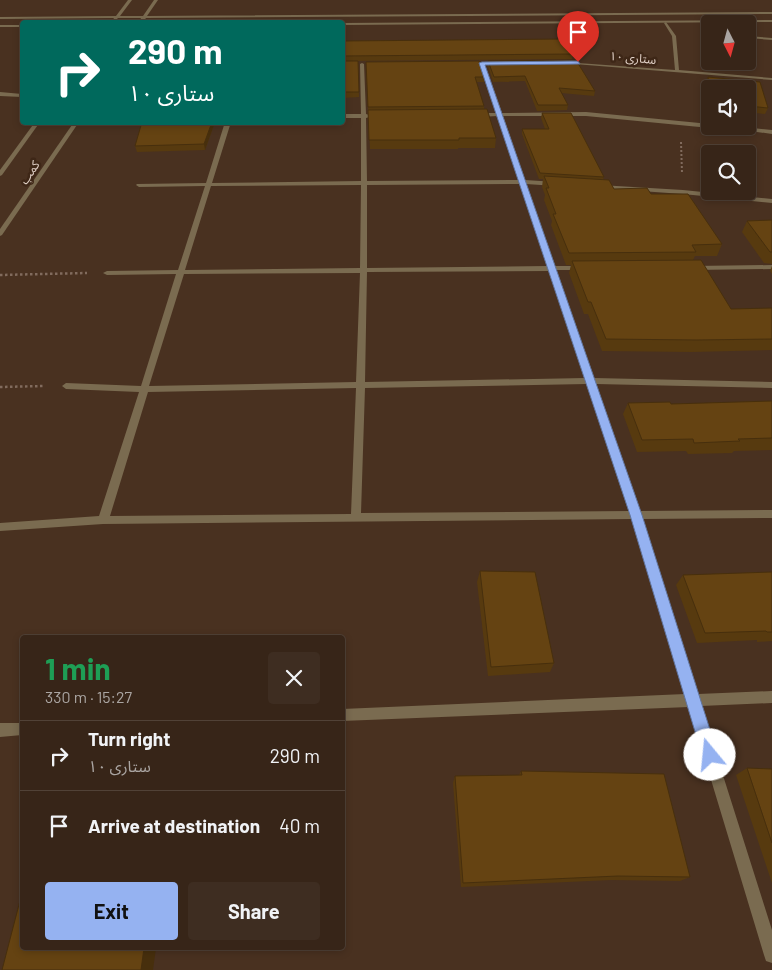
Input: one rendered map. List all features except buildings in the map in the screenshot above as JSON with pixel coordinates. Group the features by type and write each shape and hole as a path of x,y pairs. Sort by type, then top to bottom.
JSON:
{"street":[{"path":"115,20 130,0"},
{"path":"144,18 156,0"},
{"path":"0,18 772,13"},
{"path":"345,24 772,21"},
{"path":"666,23 674,36 678,71"},
{"path":"0,26 20,26"},
{"path":"756,38 772,39"},
{"path":"482,63 636,515 772,956"},
{"name":"ستاری ۱۰","path":"558,63 772,79"},
{"path":"352,64 371,64"},
{"path":"356,518 362,385 364,116 362,64"},
{"path":"0,94 20,96"},
{"path":"470,115 586,114 701,125"},
{"path":"345,116 373,116"},
{"name":"کمب","path":"0,174 36,125"},
{"name":"کمب","path":"0,234 74,125"},
{"path":"103,520 227,125"},
{"path":"756,130 772,132"},
{"path":"139,186 522,182 560,185"},
{"path":"588,186 683,192 772,201"},
{"path":"681,268 772,267"},
{"path":"107,273 592,268"},
{"path":"66,386 145,389 590,381 772,385"},
{"path":"0,527 103,520 772,514"},
{"path":"345,715 772,697"},
{"path":"0,730 20,729"}],"path":[{"path":"680,123 683,192"},
{"path":"0,275 107,273"},
{"path":"0,387 66,386"}],"route":[{"path":"578,62 482,63 636,515 710,755"}]}
